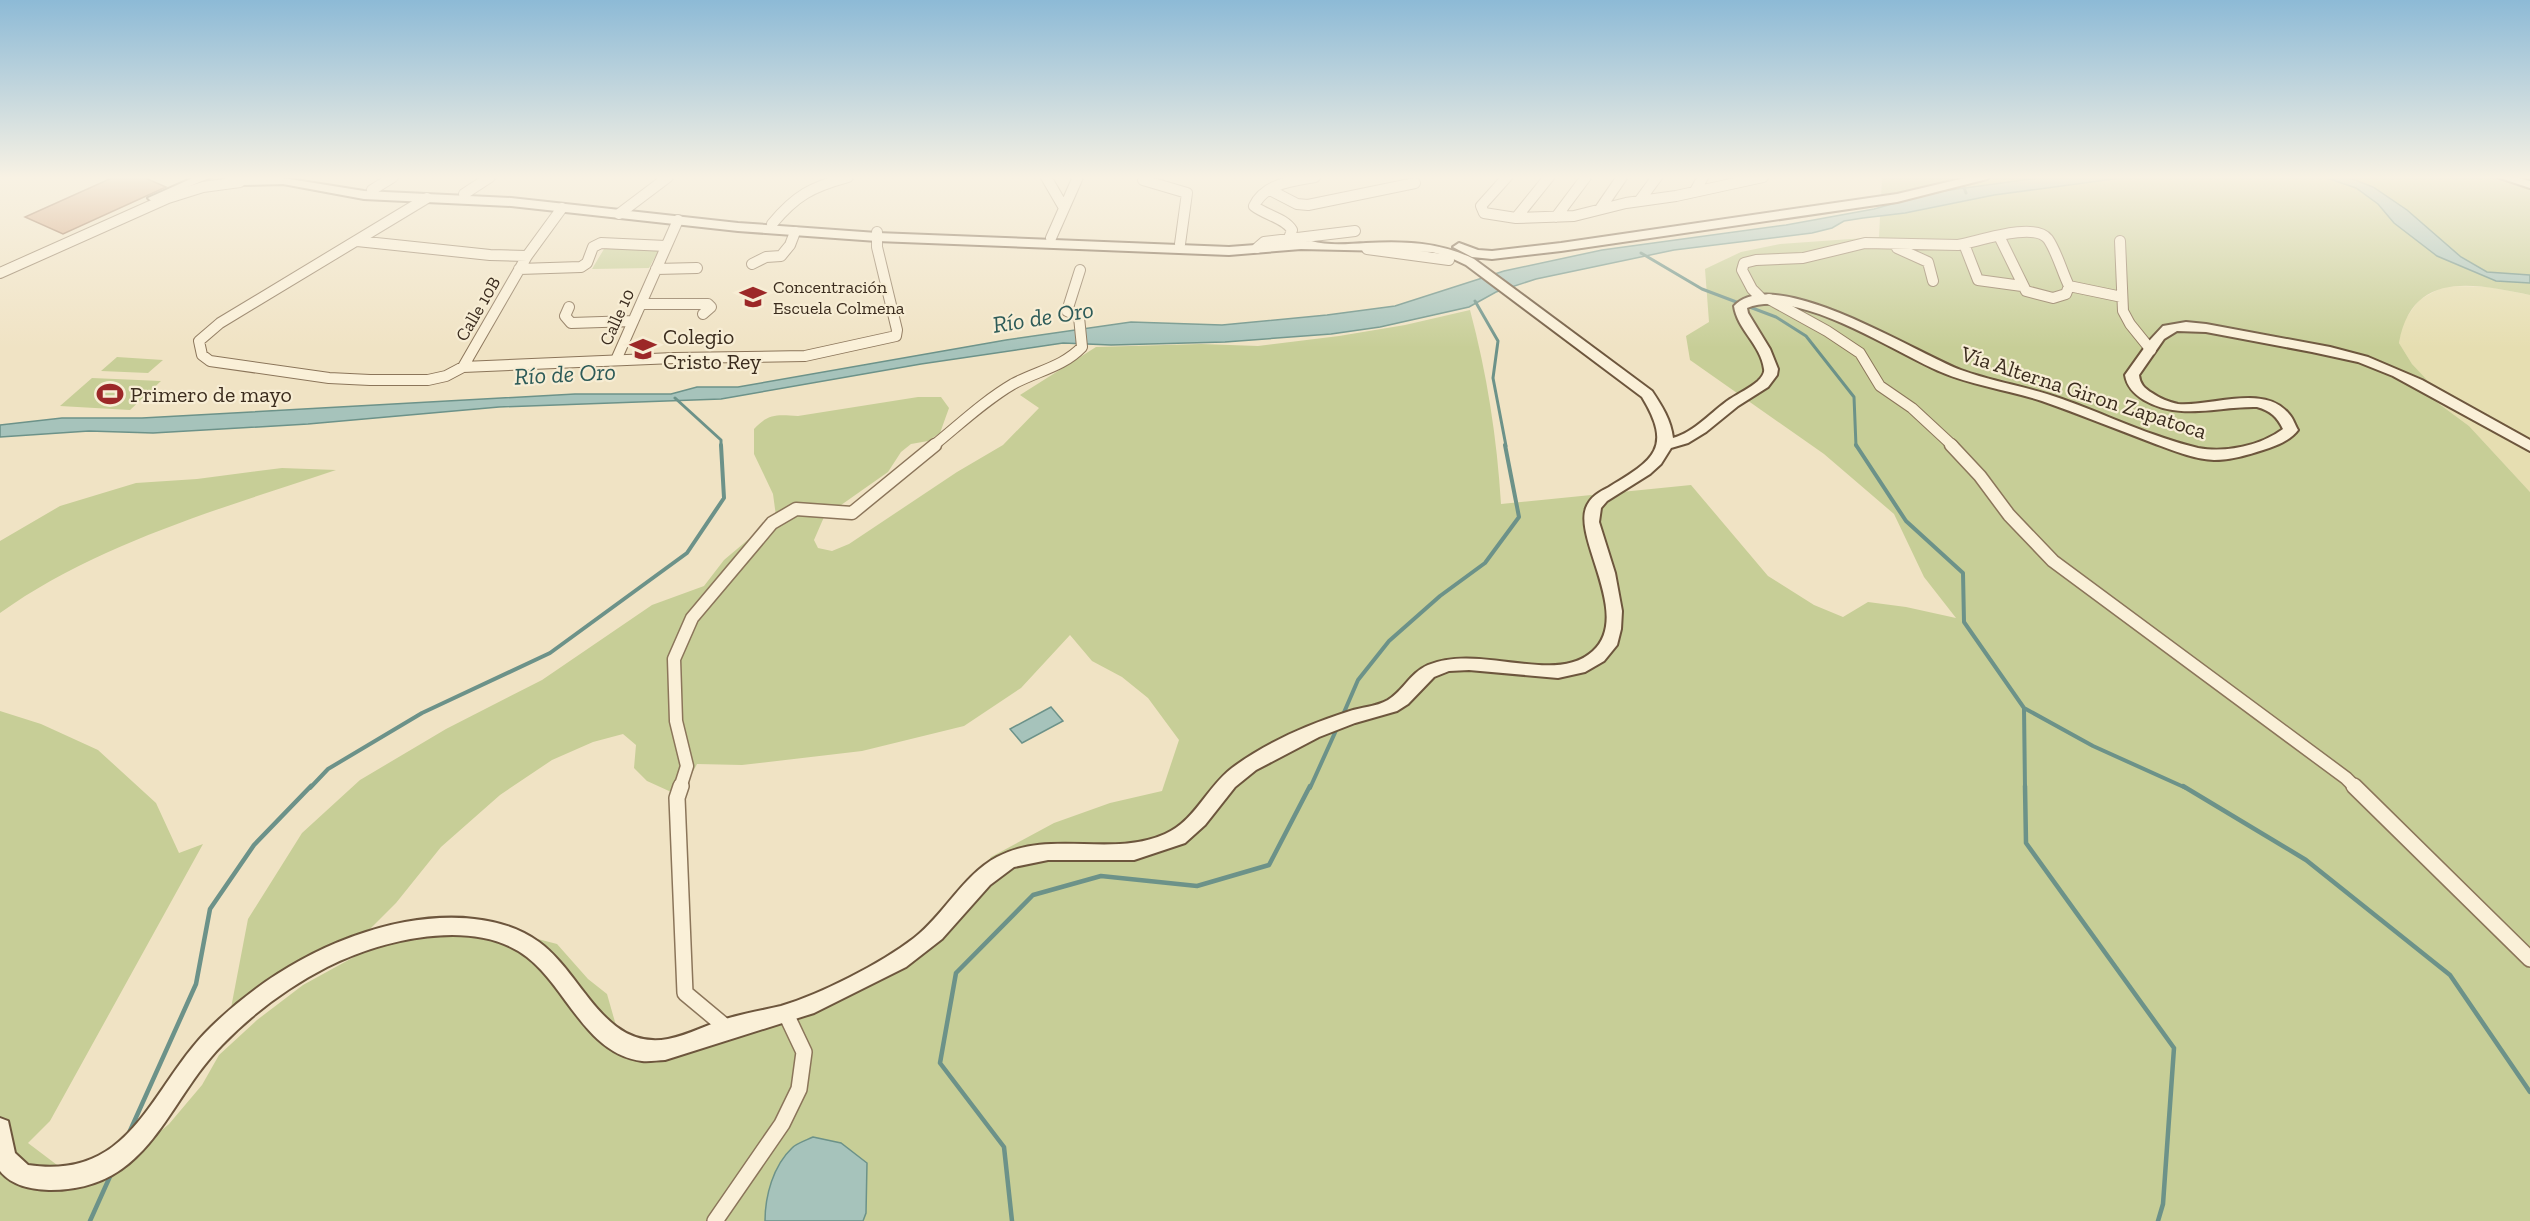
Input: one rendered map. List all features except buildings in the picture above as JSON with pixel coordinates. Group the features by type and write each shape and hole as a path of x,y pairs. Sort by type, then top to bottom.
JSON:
{"street":[{"path":"0,267 74,234"},
{"path":"0,273 87,234"},
{"path":"368,234 220,324 199,340 202,355 210,361 247,367 360,380 428,380 446,376 463,367 616,360 805,356 896,336 897,330 877,247 877,234"},
{"name":"Calle 10B","path":"463,367 519,269 543,234"},
{"name":"Calle 10","path":"616,360 672,234"},
{"path":"752,264 783,255 787,252 794,234"},
{"path":"877,234 1229,250 1363,242 1436,242 1450,243 1476,254 1503,255 1650,234"},
{"path":"877,234 1051,238 1252,248 1264,242 1327,234"},
{"path":"1051,238 1053,234"},
{"path":"1180,244 1182,234"},
{"path":"1289,238 1291,234"},
{"path":"2015,234 1946,246 1852,244 1796,259 1758,258 1744,263 1742,270 1752,289 1764,298 1827,331 1860,353 1880,386 1912,408 1948,441 1980,476 2009,515 2053,561 2346,778 2530,958"},
{"path":"1999,236 2022,286 2028,293 2055,298 2064,297 2068,293 2069,286 2054,251 2044,235 2039,234"},
{"path":"357,241 490,255 527,256"},
{"path":"2120,241 2122,297 2126,317 2151,350"},
{"path":"519,269 581,267 587,263 593,247 602,243 666,246"},
{"path":"1884,243 1928,262 1933,281"},
{"path":"1964,244 1978,280 2022,286"},
{"path":"0,1129 0,1150 11,1167 24,1177 62,1179 84,1176 128,1150 155,1120 193,1061 258,999 298,974 347,949 410,930 435,927 479,928 530,947 549,963 597,1026 619,1046 640,1051 664,1050 727,1028 786,1014 821,1001 911,953 954,913 991,870 1018,856 1141,851 1181,836 1207,810 1227,782 1254,762 1352,717 1393,706 1407,695 1429,671 1468,664 1551,672 1577,668 1596,659 1610,645 1615,627 1614,606 1591,522 1594,508 1600,498 1656,461 1667,444 1660,412 1647,394 1470,262 1452,252 1429,247 1321,249 1302,246"},
{"path":"1354,248 1449,260"},
{"path":"656,269 697,268"},
{"path":"727,1028 685,993 677,798 687,766 676,721 674,660 692,618 772,522 796,509 852,513 990,399 1025,378 1066,362 1082,347 1079,317 1067,311 1080,270"},
{"path":"2069,286 2122,297"},
{"path":"1667,444 1683,440 1701,429 1763,384 1770,375 1771,369 1763,349 1744,320 1743,304 1764,298"},
{"name":"Vía Alterna Giron Zapatoca","path":"1764,298 1806,305 1854,323 1948,370 2044,398 2188,451 2214,455 2235,454 2284,436 2291,430 2289,422 2279,412 2262,404 2235,402 2179,408 2162,405 2135,386 2132,375 2160,335 2168,329 2195,328 2357,358 2376,364 2415,382 2530,446"},
{"path":"641,304 708,304 711,307 703,314"},
{"path":"569,307 565,316 571,323 633,321"},
{"path":"715,1221 782,1124 799,1089 804,1052 786,1014"}],"shaded area":[{"path":"2445,286 2489,287 2530,295 2530,492 2469,426 2382,362 2426,380 2412,364 2399,343 2402,324 2419,300"}],"green space":[{"path":"1879,234 2530,234 2530,295 2488,287 2468,286 2449,287 2432,292 2417,303 2406,319 2399,343 2412,364 2427,380 2385,364 2469,426 2530,492 2530,1221 0,1221 0,711 41,724 98,750 156,803 179,853 203,844 50,1121 28,1143 65,1171 121,1165 169,1124 202,1085 219,1055 257,1020 303,985 414,924 492,927 557,944 588,979 607,994 621,1043 667,1050 860,977 951,911 991,857 1054,823 1110,803 1162,791 1179,740 1148,698 1122,677 1092,661 1070,635 1021,688 964,726 862,751 742,765 697,764 680,796 647,781 634,768 636,745 623,734 593,742 552,760 500,795 441,847 396,903 361,938 231,1008 248,919 302,833 360,780 446,729 542,680 652,605 704,586 724,560 776,516 773,494 754,454 754,429 764,420 774,416 798,416 918,397 941,397 949,408 940,433 928,441 911,444 901,452 888,472 824,517 814,540 818,548 832,551 849,544 957,472 1003,445 1039,408 1020,395 1096,347 1201,344 1258,346 1405,325 1470,310 1490,406 1501,504 1691,485 1768,576 1814,605 1843,617 1868,602 1906,607 1956,618 1924,577 1894,514 1824,454 1690,360 1686,336 1709,322 1705,269 1741,252 1780,244 1879,237"},
{"path":"660,248 649,268 592,269 604,249"},
{"path":"117,357 163,360 148,373 101,371"},
{"name":"Primero de mayo","path":"92,378 161,381 130,410 60,406"},
{"path":"282,468 336,470 162,529 78,566 38,588 0,613 0,541 60,506 136,483 197,479"}],"water":[{"path":"1720,234 1804,234 1674,250 1536,279 1496,292 1469,307 1380,327 1331,334 1225,342 1111,345 1063,343 921,364 721,399 499,407 308,424 153,433 89,431 0,437 0,425 62,418 142,418 575,394 671,394 697,387 738,387 1006,340 1131,322 1222,325 1395,306 1504,271 1602,250"},
{"path":"2408,234 2435,234 2461,257 2487,272 2530,275 2530,283 2496,281 2437,256"},
{"path":"1051,707 1063,721 1022,743 1010,729"},
{"path":"813,1137 841,1143 867,1163 866,1213 863,1221 765,1221 771,1182 780,1163 794,1146"}],"waterway":[{"path":"1641,253 1702,289 1776,317 1806,336 1854,397 1856,446"},
{"path":"1475,301 1498,341 1493,378 1506,446"},
{"path":"675,398 721,440 721,445"},
{"path":"310,788 328,769 422,713 550,653 687,553 724,498 721,445"},
{"path":"1342,717 1358,680 1389,641 1440,596 1485,563 1519,517 1505,445"},
{"path":"1856,445 1906,521 1963,573 1964,622 2024,708"},
{"path":"2024,708 2093,746 2186,788"},
{"path":"2024,708 2025,788"},
{"path":"1310,788 1338,726"},
{"path":"129,1133 196,984 210,909 254,845 311,786"},
{"path":"1012,1221 1004,1147 940,1063 956,973 1033,895 1101,876 1197,886 1269,865 1310,786"},
{"path":"2025,786 2026,843 2174,1048 2163,1204 2158,1221"},
{"path":"2183,786 2306,860 2450,975 2530,1092"},
{"path":"90,1221 112,1172"}],"place":[{"name":"Concentración Escuela Colmena","path":"753,297"},
{"name":"Colegio Cristo Rey","path":"643,349"},
{"name":"Primero de mayo","path":"110,394"}],"water label":[{"name":"Río de Oro","path":"1043,317"},
{"name":"Río de Oro","path":"565,374"}]}
